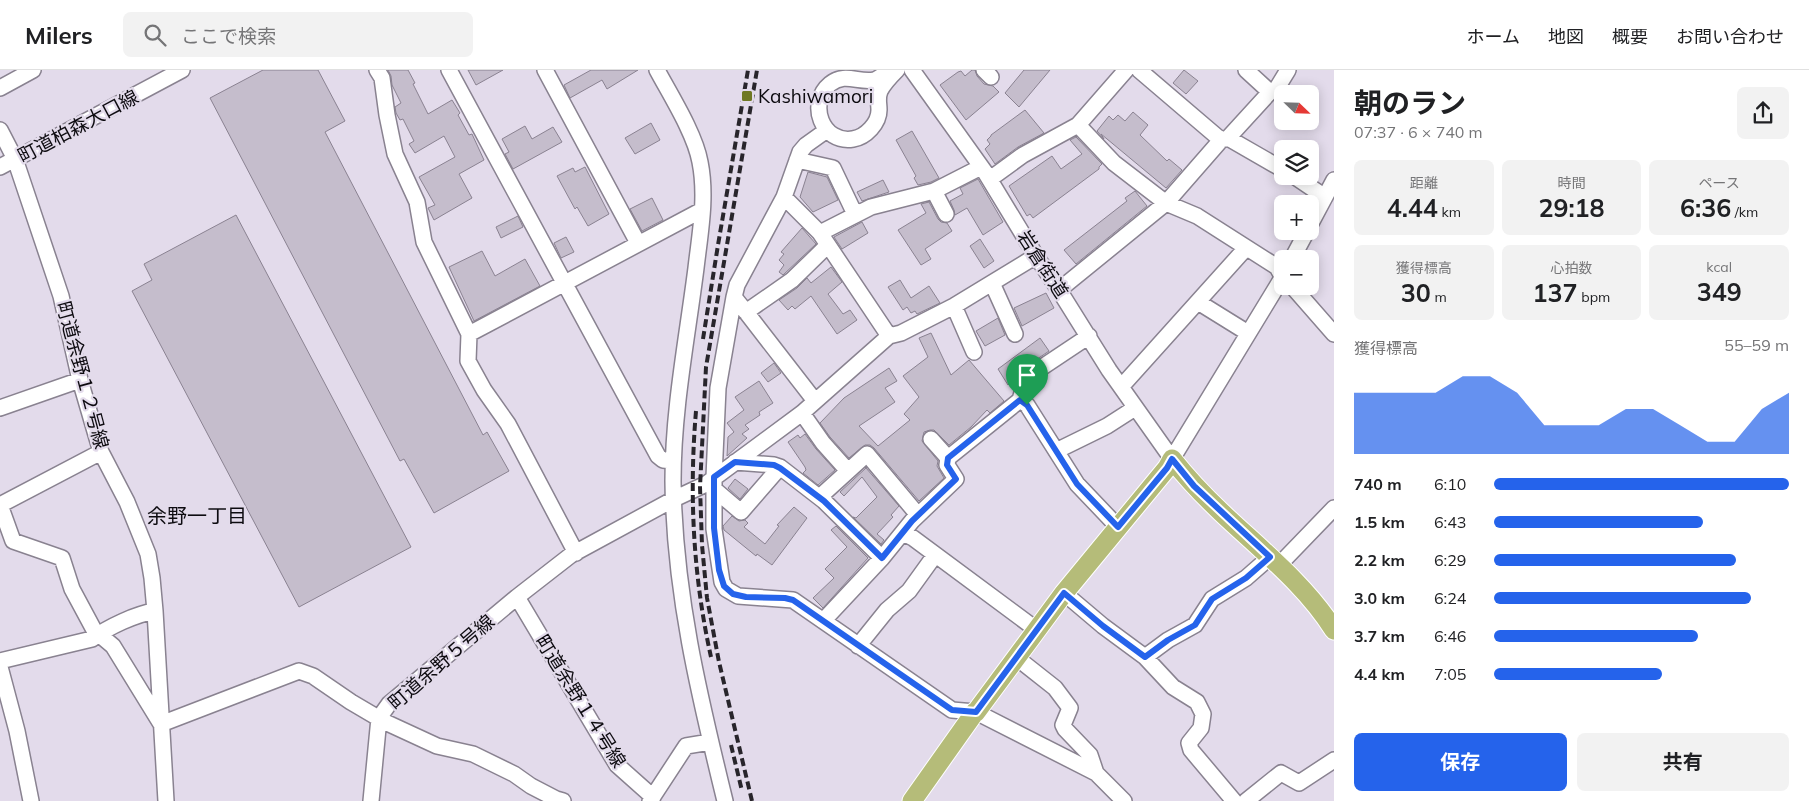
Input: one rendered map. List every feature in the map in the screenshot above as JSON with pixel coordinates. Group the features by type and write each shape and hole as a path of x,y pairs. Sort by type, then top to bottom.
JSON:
{"main road":[{"path":"912,801 1064,593 1167,468 1172,459 1194,486 1274,561 1322,611 1334,630"}],"street":[{"path":"0,88 33,70"},
{"name":"町道柏森大口線","path":"0,167 182,70"},
{"path":"377,70 382,78 386,115 395,154 418,202 424,242 469,334 468,361 484,390 508,424 573,554"},
{"path":"449,70 658,456 662,460 674,461"},
{"path":"545,70 638,243"},
{"path":"658,70 680,111 700,162 702,210 693,292 679,381 674,461 674,500 678,566 685,618 696,680 725,801"},
{"path":"890,70 875,80 849,77 829,84 823,91 818,106 819,116 827,130 837,137 853,139 868,132 879,112 878,101 880,91 897,70"},
{"name":"岩倉街道","path":"912,70 986,173 1036,256 1060,290 1134,408 1172,459"},
{"path":"746,312 792,280 824,239 858,213 871,207 934,191 986,173 1023,155 1078,125 1126,70"},
{"path":"1139,70 1224,139 1274,165"},
{"path":"1246,70 1270,92"},
{"path":"1060,290 1166,203 1224,139 1270,92 1277,88 1288,70"},
{"path":"1078,125 1114,163 1166,203 1197,216 1274,265"},
{"name":"町道余野１２号線","path":"0,130 15,159 61,296 80,380 101,452 107,460 127,502 148,554 155,611 166,801"},
{"path":"827,130 806,145 797,160 784,198 737,285 734,297 718,388 714,483 714,528 719,570 724,586 733,594 746,597 793,600 952,710 976,712 1096,773 1124,801"},
{"path":"797,160 833,168 852,208 858,213"},
{"path":"1319,208 1334,180"},
{"path":"1307,185 1325,197"},
{"path":"934,191 946,214"},
{"path":"784,198 824,239 888,336 902,333 954,306 1036,256"},
{"path":"469,334 563,282 702,210"},
{"path":"1121,387 1246,248"},
{"path":"992,283 1015,334"},
{"path":"1172,459 1274,290"},
{"path":"1300,295 1334,334"},
{"path":"734,297 815,401"},
{"path":"1198,302 1248,333"},
{"path":"954,306 974,352"},
{"name":"町道余野５号線","path":"371,801 379,718 390,704 517,597 573,554 674,500 706,484 714,483 735,462 802,413 888,336"},
{"path":"823,621 918,516 956,479 947,465 948,458 1020,400 1026,378 1088,336"},
{"path":"0,408 80,380"},
{"path":"1020,400 1027,405 1077,484 1118,527"},
{"path":"1056,451 1107,426 1134,408"},
{"path":"802,413 823,443 848,471"},
{"path":"931,439 948,458"},
{"path":"101,452 0,505 13,540 62,558 72,590 94,630 113,646 161,724 298,671 313,676 351,702 379,718 437,746 473,754 514,774 531,786 563,801"},
{"path":"824,501 824,493 868,454 918,516"},
{"path":"735,462 774,465 780,468 824,501 882,558"},
{"path":"714,483 741,512 780,468"},
{"path":"1145,657 1168,640 1195,625 1212,599 1274,561 1334,508"},
{"path":"903,533 1037,630"},
{"path":"858,646 887,610 909,591 935,555"},
{"path":"1064,593 1103,626 1145,657 1173,687 1197,702 1203,714 1201,728 1189,743 1190,750 1234,801"},
{"name":"町道余野１４号線","path":"517,597 617,765 651,799"},
{"path":"0,661 92,639 146,612 155,611"},
{"path":"1017,658 1055,688 1070,708 1064,725 1065,730 1090,755 1096,773"},
{"path":"0,667 17,732 31,801"},
{"path":"651,799 686,746 710,742"},
{"path":"1246,801 1281,773 1299,784 1334,760"}],"building":[{"path":"263,70 318,70 345,121 325,132 483,435 487,432 509,471 434,513 404,459 400,461 210,98"},
{"path":"388,70 408,70 428,114 452,100 460,113 458,115 469,135 472,134 484,160 459,174 472,198 434,220 428,208 435,205 419,177 455,157 444,136 415,153 409,144 414,141 403,119 400,120 396,113 395,107 401,103 392,85"},
{"path":"468,70 503,70 476,85"},
{"path":"591,70 638,70 607,89 602,80 570,98 564,85"},
{"path":"972,70 975,70 977,76 984,84 993,86 999,92 966,120 940,85 958,72 961,71 965,76"},
{"path":"1024,70 1050,70 1019,107 1005,93"},
{"path":"1184,70 1198,81 1186,94 1173,83"},
{"path":"1025,110 1044,133 1018,147 995,164 985,149 990,144 987,140"},
{"path":"1133,112 1148,125 1140,135 1167,161 1169,159 1182,170 1166,188 1101,134 1104,139 1097,131 1109,116 1113,120 1118,115 1125,121"},
{"path":"651,123 660,140 635,154 625,138"},
{"path":"525,126 532,139 553,127 562,142 513,169 505,154 509,152 502,139"},
{"path":"912,131 939,178 931,182 918,185 914,178 916,176 896,140"},
{"path":"1076,137 1102,164 1099,169 1033,218 1030,214 1027,216 1009,186 1052,156 1061,169 1082,154 1070,140"},
{"path":"585,167 609,214 588,226 577,207 575,209 557,176 573,168 575,172"},
{"path":"808,172 827,177 838,200 813,212 800,197"},
{"path":"978,179 1003,222 983,235 967,208 955,215 950,201 963,194 960,188"},
{"path":"883,180 889,192 862,201 857,192"},
{"path":"1135,191 1147,206 1076,264 1064,250 1127,201 1125,198"},
{"path":"652,198 663,220 642,231 630,209"},
{"path":"929,202 938,219 941,222 947,223 952,231 925,249 931,259 921,265 898,230 926,213 921,204"},
{"path":"236,215 411,547 299,607 132,291 152,280 144,264"},
{"path":"518,216 523,227 501,238 496,227"},
{"path":"862,222 868,233 842,249 834,237"},
{"path":"802,228 816,244 783,275 779,272 784,265 779,260 784,254 781,252"},
{"path":"566,237 574,252 561,258 554,243"},
{"path":"980,239 994,261 984,268 970,246"},
{"path":"482,251 495,276 525,259 540,286 474,321 449,267"},
{"path":"831,267 842,282 828,294 843,314 850,310 857,320 837,334 811,296 795,309 792,306 788,310 779,300 797,288 807,278 811,283"},
{"path":"900,280 911,298 929,286 940,303 917,314 915,311 911,313 907,307 903,310 888,287"},
{"path":"1046,293 1054,308 1022,326 1014,308"},
{"path":"998,318 1005,335 985,346 976,331"},
{"path":"931,333 951,375 969,360 1004,401 990,413 987,410 971,427 949,445 934,430 924,432 922,441 938,461 937,466 944,478 919,501 874,448 870,445 865,445 849,458 820,423 844,398 889,368 897,381 885,388 895,402 859,426 878,446 910,420 904,414 919,397 903,376 928,357 919,338"},
{"path":"1040,338 1049,351 1021,370 1008,385 998,369"},
{"path":"774,363 781,373 768,382 761,373"},
{"path":"759,381 773,403 759,412 760,415 745,425 749,429 742,434 747,438 727,456 728,437 734,432 727,423 744,410 735,397"},
{"path":"805,434 835,470 818,485 803,473 806,470 805,467 788,442 798,435 800,438"},
{"path":"866,468 899,506 891,515 893,517 877,534 884,540 881,544 853,517 856,518 877,497 862,477 844,496 840,492"},
{"path":"735,479 748,489 740,499 728,488"},
{"path":"794,507 807,518 772,565 757,554 756,556 724,530 723,526 732,516 739,521 745,520 748,523 744,527 765,544 779,526 777,525"},
{"path":"836,526 868,558 823,608 813,598 834,578 825,569 847,547 831,530"}],"railway":[{"path":"703,339 748,70"},
{"path":"752,801 719,662 707,598 702,545 700,487 706,367 757,70"},
{"path":"696,411 693,473 694,535 700,596 711,657"},
{"path":"731,745 742,791"}],"place":[{"name":"Kashiwamori","path":"747,96"}],"district":[{"name":"余野一丁目","path":"197,515"}],"route":[{"path":"1020,400 1027,405 1077,484 1118,527 1167,468 1172,459 1194,486 1270,557 1246,578 1212,599 1195,625 1168,640 1145,657 1103,626 1064,593 976,712 952,710 793,600 738,596 724,586 719,570 714,528 714,477 735,462 774,465 780,468 824,501 882,558 912,521 956,479 947,465 948,458 1020,400"}]}
